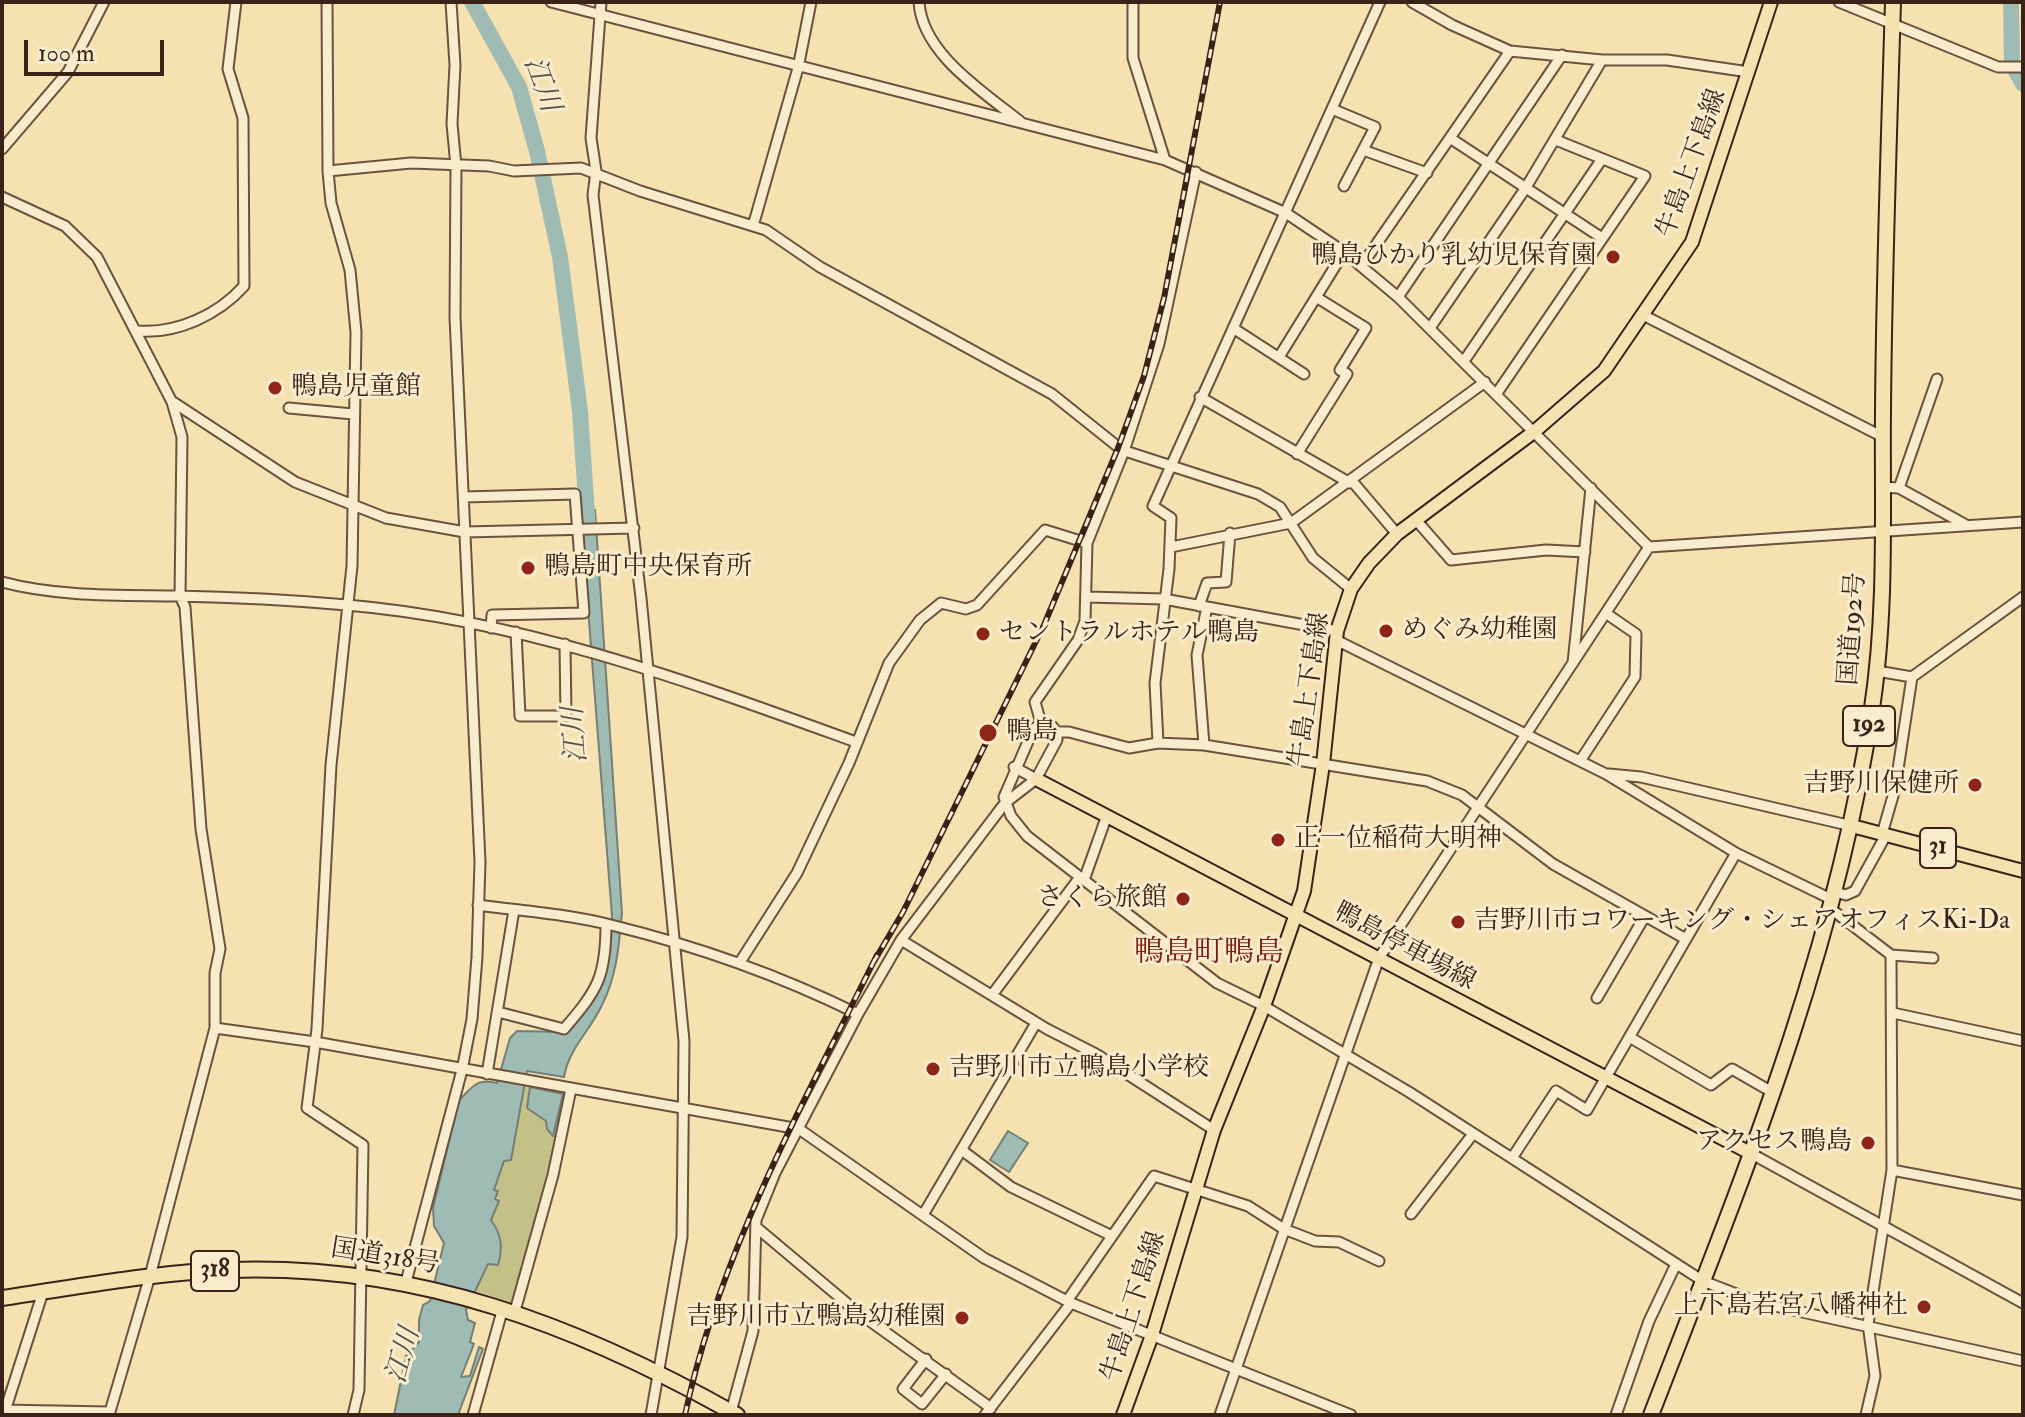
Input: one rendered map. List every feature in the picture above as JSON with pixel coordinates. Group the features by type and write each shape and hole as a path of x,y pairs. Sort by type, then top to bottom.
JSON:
{"highway":[{"name":"国道192号","path":"1651,1415 1752,1154 1833,900 1852,826 1877,671 1883,531 1893,2"},
{"name":"国道318号","path":"2,1298 150,1276 230,1270 358,1274 406,1282 472,1299 576,1334 734,1413"}],"main road":[{"name":"牛島上下島線","path":"1123,1415 1151,1338 1214,1130 1264,1006 1304,891 1323,764 1336,636 1351,589 1369,563 1397,534 1535,431 1604,371 1692,242 1771,2"},
{"name":"鴨島停車場線","path":"1036,779 1752,1154"},
{"name":"31","path":"1852,826 2023,871"}],"street":[{"path":"2,149 68,72 104,2"},
{"path":"138,331 160,333 192,322 231,301 244,286 243,118 228,69 236,2"},
{"path":"327,2 328,171 331,203 350,270 356,332 349,605 331,765 315,1042 307,1108 363,1145 358,1274 359,1390 353,1415"},
{"path":"406,1282 462,1070 472,1019 480,862 455,317 456,166 452,124 455,65 451,2"},
{"path":"551,2 1165,160 1286,213 1362,265 1398,297 1649,547 2023,522"},
{"path":"601,2 591,138 596,171 593,195 634,528 684,1041 682,1237 651,1415"},
{"path":"753,226 798,68 811,2"},
{"path":"919,2 920,23 948,59 1024,125"},
{"path":"1133,2 1133,58 1165,160"},
{"path":"1158,743 1155,683 1171,547 1171,518 1153,506 1380,2"},
{"path":"1412,2 1510,51 1602,60 1667,60 1749,72"},
{"path":"1839,2 1998,67 2022,67"},
{"path":"1362,265 1510,51"},
{"path":"1398,297 1562,55"},
{"path":"1430,328 1525,189 1602,60"},
{"path":"1332,109 1375,127 1344,186"},
{"path":"1450,138 1602,238"},
{"path":"1497,393 1645,176 1556,140"},
{"path":"1363,150 1427,173"},
{"path":"1464,361 1602,159"},
{"path":"328,171 411,163 489,166 514,171 563,168 596,171 640,191 753,226 1052,394 1124,451 1258,494 1280,507 1313,558 1351,589"},
{"path":"1041,723 1035,702 1078,640 1087,597 1087,543 1124,451 1159,344 1196,172"},
{"path":"2,197 65,226 97,257 138,331 172,402 182,437 180,596 186,623 201,829 220,949 215,973 215,1028 150,1276 109,1414 4,1410 43,1292"},
{"path":"1279,357 1344,252"},
{"path":"1297,454 1347,374 1340,370 1366,328 1316,297"},
{"path":"1643,315 1883,437"},
{"path":"1233,328 1304,374"},
{"path":"1899,488 1937,379"},
{"path":"1171,547 1291,523 1485,382"},
{"path":"1200,397 1351,482 1397,534"},
{"path":"172,402 295,482 386,518 465,532 634,528"},
{"path":"289,408 353,414"},
{"path":"1882,487 1899,488 1966,525"},
{"path":"1573,666 1591,488"},
{"path":"464,497 575,494 584,613 492,615 491,628"},
{"path":"1416,520 1451,560 1546,550 1585,552"},
{"path":"740,962 797,873 889,663 932,607 941,603 966,609 977,605 1045,530 1087,543"},
{"path":"1204,745 1197,655 1203,606 1207,583 1226,582 1230,533"},
{"path":"1220,1415 1379,958 1528,736 1649,547"},
{"path":"2,582 110,596 180,596 349,605 516,632 648,667 856,742"},
{"path":"1087,597 1164,599 1336,636 1606,774 1736,853 1833,900 1891,955 1933,958"},
{"path":"1877,671 1912,677 2023,597"},
{"path":"1580,761 1635,677 1636,634 1607,614"},
{"path":"516,632 520,716 566,716 565,644"},
{"path":"1833,900 1855,891 1884,834 1895,789 1912,677"},
{"path":"734,1413 753,1331 756,1227 775,1173 858,1014 901,940 1005,803 1036,779 1057,740 1057,732 1051,725 1041,723"},
{"path":"1041,723 1033,730 1014,767 1005,803 1027,836 1217,983 1264,1006 1344,1053 1703,1281 1757,1302 1868,1324 2023,1361"},
{"path":"1057,732 1069,732 1129,748 1158,743 1204,745 1427,781 1462,795 1553,864 1684,938"},
{"path":"1014,767 1036,779"},
{"path":"1606,774 1641,777 1852,826"},
{"path":"992,995 1082,878 1106,818"},
{"path":"1512,1158 1556,1091 1587,1110 1736,853"},
{"path":"478,905 626,929 740,962 858,1014"},
{"path":"490,1075 514,910"},
{"path":"1597,998 1645,916"},
{"path":"498,1012 564,1029 594,995 606,956 607,924"},
{"path":"901,940 1036,1023 1096,1054 1214,1130"},
{"path":"1866,1415 1875,1376 1868,1324 1892,1170 1891,955"},
{"path":"1893,1013 2023,1041"},
{"path":"923,1215 1036,1023"},
{"path":"215,1028 315,1042 799,1129 984,1258 1069,1302 1151,1338 1351,1415"},
{"path":"1631,1038 1711,1085 1732,1069 1772,1092"},
{"path":"473,1415 553,1175 571,1089"},
{"path":"1411,1214 1473,1134"},
{"path":"963,1151 1011,1187 1112,1236"},
{"path":"1752,1154 2023,1303"},
{"path":"1892,1170 2023,1195"},
{"path":"756,1227 856,1311 946,1374 988,1411 1069,1302 1154,1176 1248,1206 1284,1229 1315,1241 1339,1242 1379,1261"},
{"path":"1616,1415 1649,1321 1676,1264"},
{"path":"926,1359 903,1389 922,1404 946,1374"}],"shaded area":[{"path":"525,1081 571,1089 552,1176 512,1303 475,1291 489,1264 491,1220 499,1201 494,1190 504,1160 511,1160"}],"water":[{"path":"580,506 595,510 622,913 616,960 607,994 570,1057 564,1077 527,1071 511,1160 504,1161 494,1190 498,1191 495,1199 499,1201 491,1220 499,1236 500,1259 498,1265 488,1264 466,1310 468,1320 475,1323 470,1342 474,1344 461,1377 470,1376 479,1347 483,1349 458,1415 394,1415 406,1356 419,1342 419,1320 423,1305 430,1301 444,1243 434,1226 433,1208 459,1100 479,1083 497,1083 510,1038 517,1031 568,1032 598,990 609,953 612,916"},
{"path":"530,1087 563,1094 553,1136 547,1129 546,1121 527,1108"},
{"path":"1008,1131 1028,1143 1009,1172 990,1160"}],"waterway":[{"name":"江川","path":"472,2 519,87 537,151 560,257 580,411 588,530"},
{"path":"2011,2 2012,64 2023,84"}],"railway":[{"path":"873,963 903,912 1044,625 1118,448 1144,376 1164,298 1220,2"},
{"path":"685,1415 700,1354 742,1236 766,1179 877,955"}],"place":[{"name":"鴨島ひかり乳幼児保育園","path":"1613,257"},
{"name":"鴨島児童館","path":"275,388"},
{"name":"鴨島町中央保育所","path":"528,568"},
{"name":"めぐみ幼稚園","path":"1386,631"},
{"name":"セントラルホテル鴨島","path":"983,634"},
{"name":"鴨島","path":"988,733"},
{"name":"吉野川保健所","path":"1975,785"},
{"name":"正一位稲荷大明神","path":"1278,840"},
{"name":"さくら旅館","path":"1183,899"},
{"name":"吉野川市コワーキング・シェアオフィスKi-Da","path":"1458,922"},
{"name":"吉野川市立鴨島小学校","path":"933,1069"},
{"name":"アクセス鴨島","path":"1868,1143"},
{"name":"上下島若宮八幡神社","path":"1924,1307"},
{"name":"吉野川市立鴨島幼稚園","path":"962,1318"}],"district":[{"name":"鴨島町鴨島","path":"1209,955"}]}
